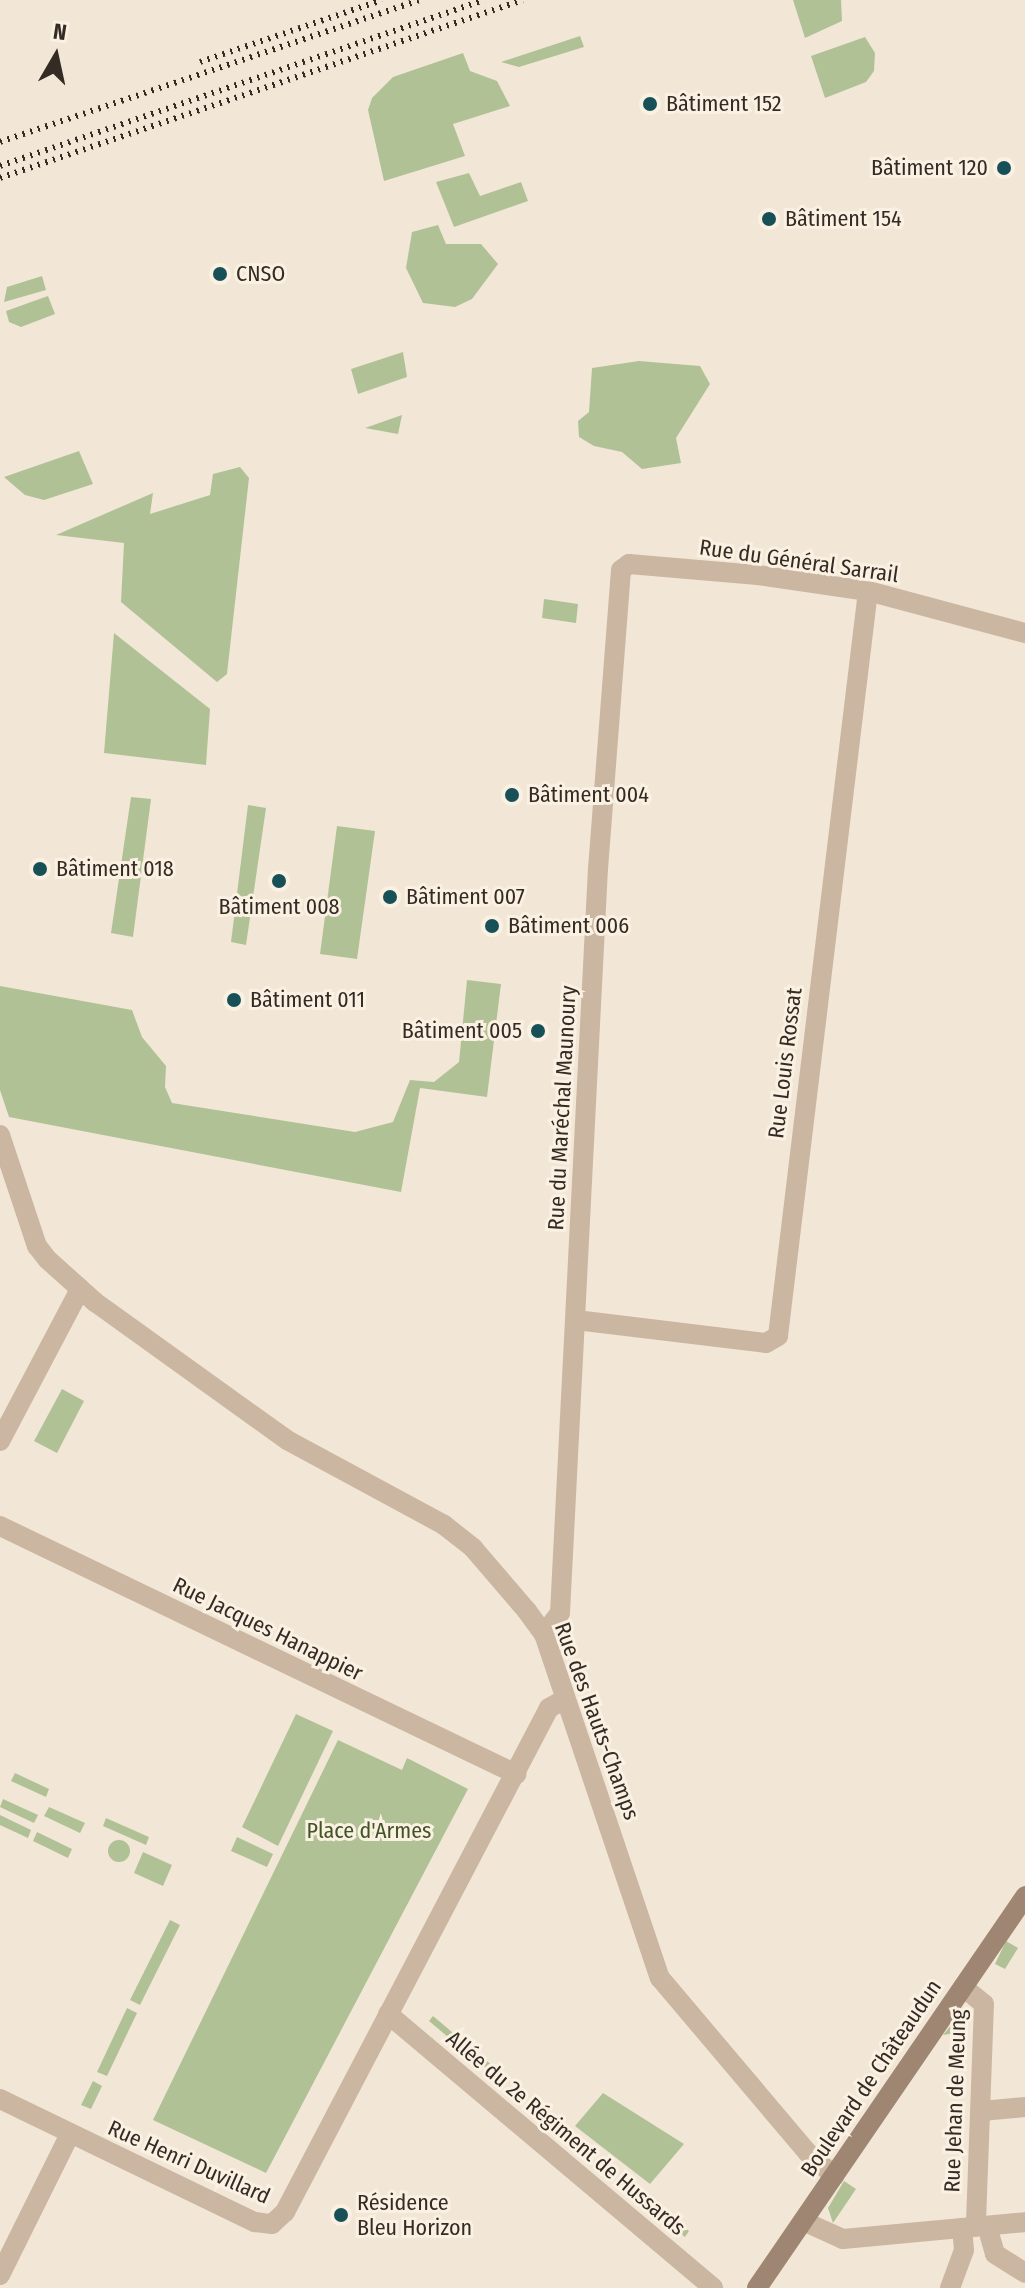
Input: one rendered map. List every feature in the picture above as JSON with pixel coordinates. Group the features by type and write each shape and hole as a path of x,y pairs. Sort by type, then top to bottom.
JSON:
{"main road":[{"name":"Boulevard de Châteaudun","path":"757,2288 1025,1896"}],"street":[{"name":"Rue du Général Sarrail","path":"619,578 629,564 868,591 1025,633"},
{"name":"Rue du Maréchal Maunoury","path":"544,1634 560,1613 619,578"},
{"name":"Rue Louis Rossat","path":"576,1320 766,1343 778,1336 868,591"},
{"name":"Rue des Hauts-Champs","path":"0,1135 37,1246 80,1289 287,1440 453,1531 544,1634 660,1978 804,2147 834,2176"},
{"path":"0,1441 80,1289"},
{"name":"Rue Jacques Hanappier","path":"0,1526 516,1774"},
{"path":"388,2014 549,1708 565,1699"},
{"name":"Rue Jehan de Meung","path":"963,1987 984,2004 975,2227 995,2254 1025,2273"},
{"name":"Rue Henri Duvillard","path":"0,2099 255,2222 272,2224 285,2212 388,2014"},
{"name":"Allée du 2e Régiment de Hussards","path":"388,2014 713,2288"},
{"path":"982,2111 1025,2107"},
{"path":"0,2275 70,2134"},
{"path":"803,2221 843,2239 1025,2222"},
{"path":"950,2288 975,2227"}],"green space":[{"path":"793,0 841,0 842,21 805,38"},
{"path":"580,36 584,47 519,67 501,62"},
{"path":"865,37 875,53 874,71 866,82 825,98 811,56"},
{"path":"463,53 470,71 497,81 510,106 453,124 465,156 384,181 368,110 372,98 393,77"},
{"path":"469,173 480,196 521,182 528,201 454,227 436,182"},
{"path":"438,225 446,244 481,244 498,264 472,299 455,307 423,303 406,268 412,232"},
{"path":"42,276 46,290 4,302 7,287"},
{"path":"48,296 55,314 21,327 9,322 6,311"},
{"path":"403,352 407,377 358,394 351,369"},
{"path":"639,361 700,366 710,384 676,438 681,463 642,469 622,452 594,446 579,437 578,421 589,412 592,368"},
{"path":"402,415 398,434 365,428"},
{"path":"79,451 93,484 44,500 25,495 4,477"},
{"path":"240,467 249,478 227,674 217,682 121,602 124,543 56,535 153,493 150,514 210,495 213,474"},
{"path":"544,599 578,604 576,623 542,618"},
{"path":"114,633 210,709 206,765 104,753"},
{"path":"131,797 151,799 133,937 111,933"},
{"path":"248,805 266,808 246,945 231,942"},
{"path":"337,826 375,831 357,959 320,954"},
{"path":"467,980 501,984 487,1097 420,1088 401,1192 9,1117 0,1090 0,986 132,1010 142,1037 166,1066 165,1087 172,1103 355,1132 393,1122 410,1080 434,1082 459,1062"},
{"path":"62,1389 84,1401 57,1453 34,1441"},
{"path":"296,1714 333,1731 278,1846 242,1827"},
{"name":"Place d'Armes","path":"338,1740 402,1770 407,1758 468,1789 266,2173 153,2120"},
{"path":"15,1773 49,1789 46,1797 11,1781"},
{"path":"3,1799 38,1815 34,1823 0,1807"},
{"path":"49,1807 85,1823 80,1833 44,1816"},
{"path":"0,1815 31,1830 28,1838 0,1825"},
{"path":"106,1818 149,1837 146,1845 103,1826"},
{"path":"37,1832 72,1849 68,1858 33,1841"},
{"path":"237,1837 273,1854 267,1867 231,1851"},
{"path":"119,1840 127,1843 130,1851 127,1859 119,1862 111,1859 108,1851 111,1843"},
{"path":"143,1852 172,1865 163,1886 134,1873"},
{"path":"170,1920 180,1925 140,2005 130,2000"},
{"path":"1006,1941 1018,1948 1005,1969 995,1964"},
{"path":"127,2008 137,2013 107,2076 97,2072"},
{"path":"433,2016 465,2043 461,2048 429,2021"},
{"path":"957,2018 971,2018 962,2032 943,2035"},
{"path":"475,2051 507,2078 504,2083 471,2055"},
{"path":"93,2081 102,2086 91,2109 81,2105"},
{"path":"603,2093 684,2144 650,2184 575,2126"},
{"path":"844,2181 856,2189 833,2223 828,2208"},
{"path":"663,2210 689,2231 685,2237 658,2215"}],"railway":[{"path":"200,62 382,0"},
{"path":"0,142 419,0"},
{"path":"0,166 484,0"},
{"path":"0,178 523,0"}],"place":[{"name":"Bâtiment 152","path":"650,104"},
{"name":"Bâtiment 120","path":"1004,168"},
{"name":"Bâtiment 154","path":"769,219"},
{"name":"CNSO","path":"220,274"},
{"name":"Bâtiment 004","path":"512,795"},
{"name":"Bâtiment 018","path":"40,869"},
{"name":"Bâtiment 008","path":"279,881"},
{"name":"Bâtiment 007","path":"390,897"},
{"name":"Bâtiment 006","path":"492,926"},
{"name":"Bâtiment 011","path":"234,1000"},
{"name":"Bâtiment 005","path":"538,1031"},
{"name":"Résidence Bleu Horizon","path":"341,2215"}]}
